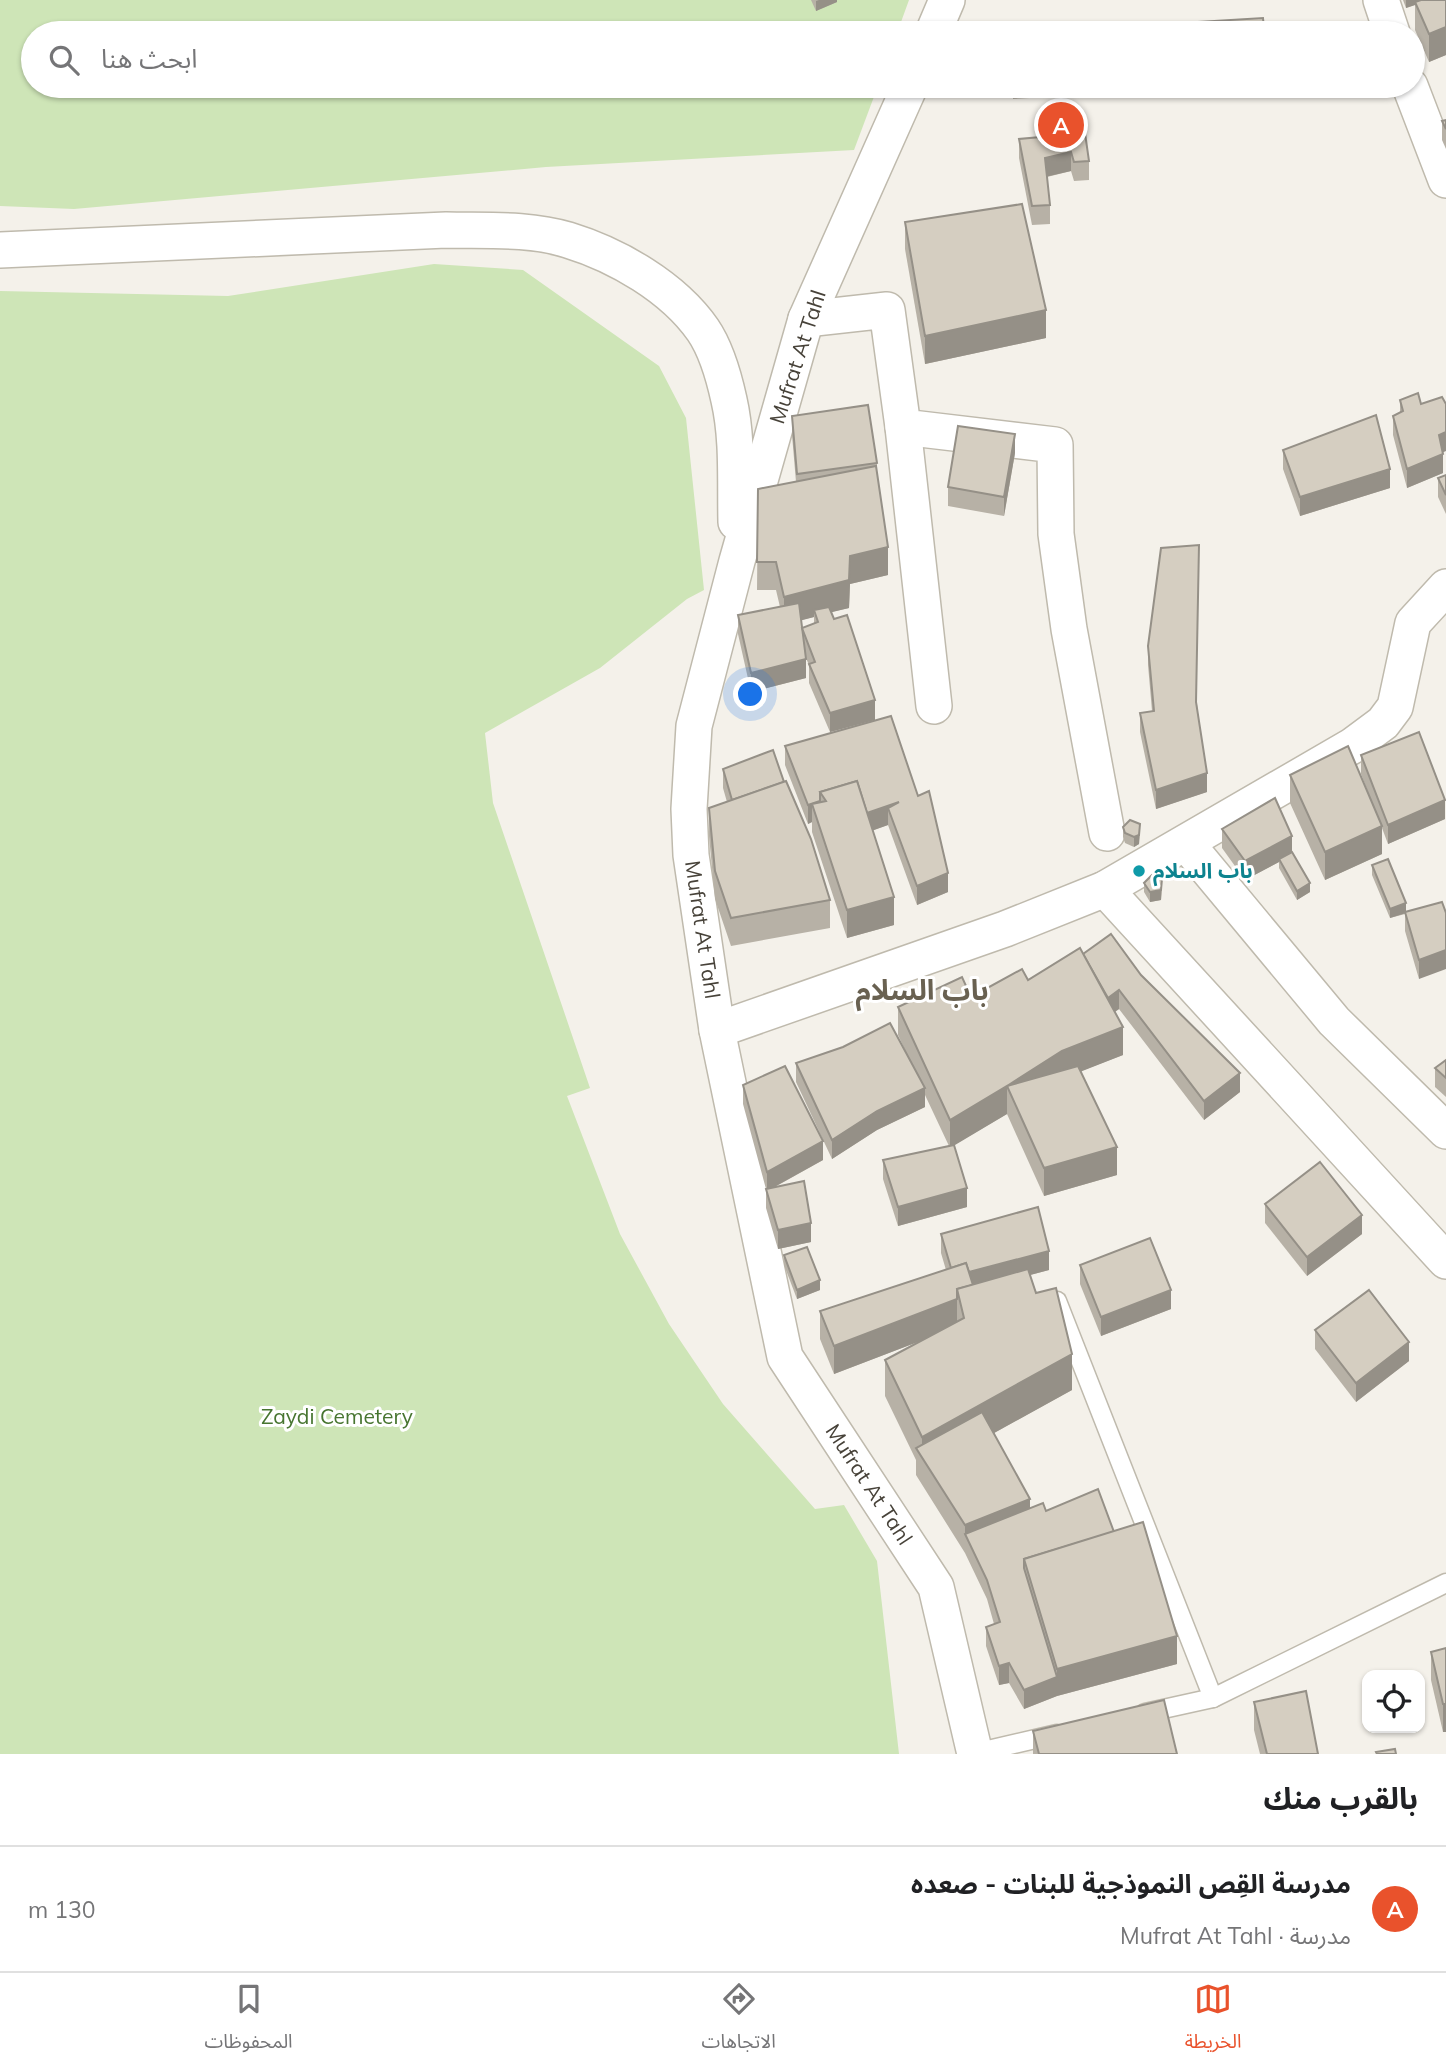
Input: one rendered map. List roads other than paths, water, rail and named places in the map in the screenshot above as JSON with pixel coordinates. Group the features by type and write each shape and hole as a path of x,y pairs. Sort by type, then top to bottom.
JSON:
{"street":[{"path":"938,21 947,0"},
{"path":"1381,0 1388,21"},
{"name":"Mufrat At Tahl","path":"904,98 806,319 737,561 696,715 691,777 691,855 717,1030 785,1357 936,1587 975,1754"},
{"path":"1415,98 1446,180"},
{"path":"0,250 474,231 515,232 567,239 614,259 657,285 683,307 704,332 716,357 729,401 735,444 737,561"},
{"path":"806,319 887,310 934,706"},
{"path":"903,427 1055,445 1056,534 1069,629 1107,833"},
{"path":"717,1030 1005,929 1105,889 1352,746 1382,723 1395,707 1413,623 1446,587"},
{"path":"1186,843 1334,1021 1446,1131"},
{"path":"1105,889 1446,1261"}],"lane":[{"path":"1057,1301 1213,1698"},
{"path":"1134,1716 1213,1698 1446,1583"},
{"path":"975,1754 1081,1728"}],"place":[{"name":"مدرسة القِص النموذجية للبنات - صعده","path":"1061,125"},
{"name":"باب السلام","path":"1139,871"}],"district":[{"name":"باب السلام","path":"922,990"}],"park label":[{"name":"Zaydi Cemetery","path":"337,1417"}]}
